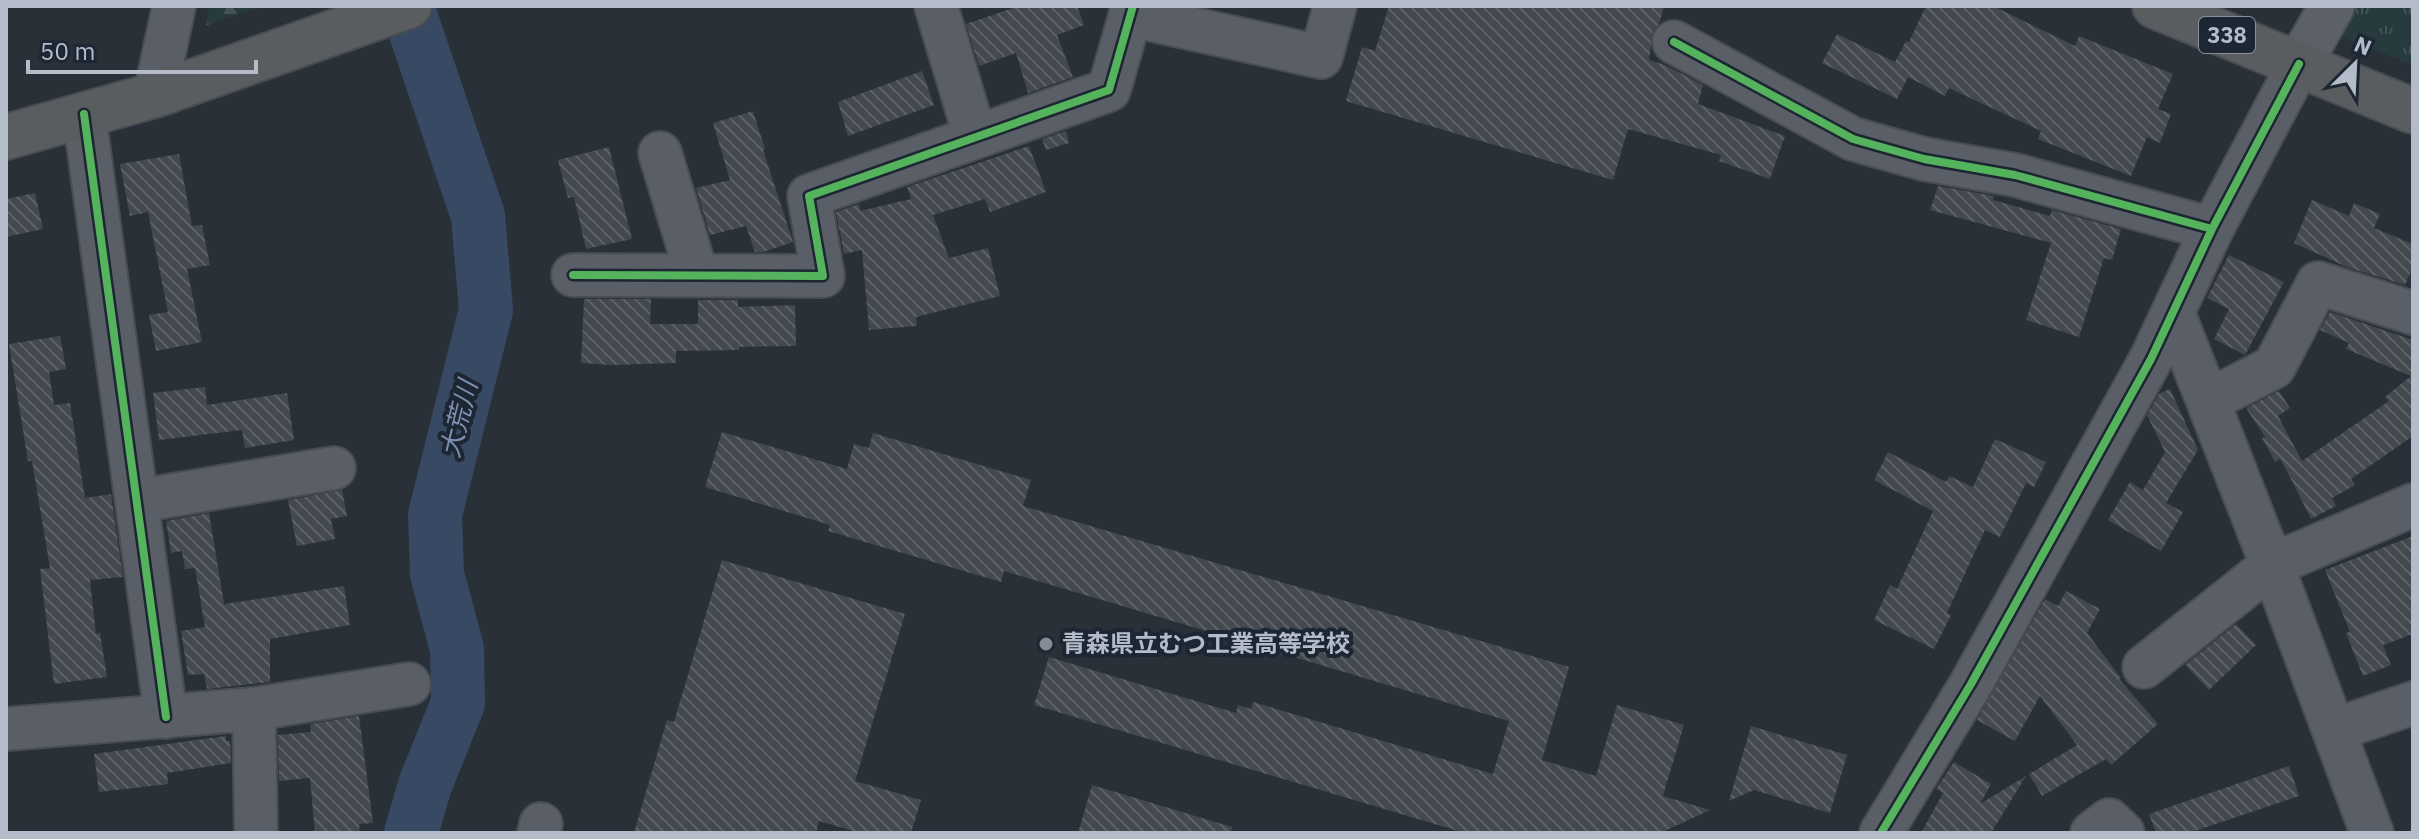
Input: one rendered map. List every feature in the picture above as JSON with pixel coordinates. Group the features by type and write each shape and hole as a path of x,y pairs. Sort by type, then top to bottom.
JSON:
{"highway":[{"path":"6,137 155,95 409,6"},
{"name":"338","path":"2155,6 2413,111"}],"main road":[{"path":"2299,64 2332,6"}],"street":[{"path":"155,95 174,6"},
{"path":"936,6 975,136"},
{"path":"573,275 823,276 809,196 1109,90 1131,11 1321,57 1335,6"},
{"path":"1674,42 1853,139 1924,159 2015,175 2212,229"},
{"path":"1881,833 1971,684 2151,359 2212,229 2299,64"},
{"path":"84,114 166,717"},
{"path":"660,153 697,275"},
{"path":"2208,401 2274,367 2318,283 2413,313"},
{"path":"2173,312 2372,833"},
{"path":"138,501 334,468"},
{"path":"2144,667 2272,565 2413,505"},
{"path":"6,729 254,709 409,684"},
{"path":"2334,730 2413,703"},
{"path":"254,709 256,833"},
{"path":"2092,833 2109,820 2123,833"}],"green space":[{"path":"209,6 263,6 205,26"},
{"path":"2343,6 2413,6 2413,65 2340,36"}],"building":[{"path":"1019,6 1077,6 1084,25 1057,35 1073,77 1028,93 1016,53 979,66 966,24"},
{"path":"1389,6 1664,6 1659,24 1653,31 1649,60 1703,85 1698,104 1785,136 1770,179 1719,161 1721,155 1628,129 1613,180 1346,101 1362,47 1375,51"},
{"path":"1926,6 1993,6 2075,46 2079,36 2173,74 2158,109 2171,114 2160,143 2147,137 2131,176 2038,139 2041,131 1949,88 1945,96 1908,77 1897,99 1822,63 1837,34 1895,62 1906,41 1909,42"},
{"path":"922,71 934,105 848,136 838,102"},
{"path":"753,111 793,242 763,252 755,252 746,226 710,235 696,188 730,180 713,123"},
{"path":"1066,131 1069,143 1046,150 1042,139"},
{"path":"1029,146 1046,192 990,212 985,199 933,215 949,258 988,248 1000,296 916,317 917,326 869,330 862,250 844,254 836,212 859,204 860,211 911,199 907,187"},
{"path":"609,147 632,239 586,249 574,197 568,198 558,160"},
{"path":"179,154 192,226 202,225 210,265 187,269 202,342 156,351 149,315 168,312 148,212 130,216 120,164"},
{"path":"1938,186 1994,196 1993,200 2050,216 2052,210 2121,229 2112,260 2104,258 2079,337 2026,320 2051,243 1930,210"},
{"path":"35,193 43,229 6,237 6,199"},
{"path":"2312,200 2349,216 2354,203 2380,214 2374,228 2413,244 2413,267 2405,285 2347,267 2294,243"},
{"path":"2229,255 2284,282 2245,355 2214,339 2229,309 2207,298"},
{"path":"584,299 651,299 650,324 698,324 698,300 738,300 738,307 795,305 796,346 676,351 676,363 581,363"},
{"path":"2330,312 2413,340 2413,436 2351,479 2355,485 2332,498 2336,506 2311,519 2280,459 2275,462 2262,438 2265,437 2246,408 2279,391 2290,408 2278,416 2302,461 2389,401 2385,397 2411,376 2346,349 2349,343 2320,330"},
{"path":"60,336 66,369 49,372 54,405 70,403 85,498 111,494 123,577 90,580 96,634 100,633 107,677 54,684 40,569 50,568 9,344"},
{"path":"205,387 207,405 287,393 294,440 245,448 242,430 159,440 153,393"},
{"path":"2170,389 2198,450 2166,503 2183,512 2161,551 2108,520 2130,482 2143,490 2165,452 2147,415 2159,394"},
{"path":"722,432 847,469 854,444 869,448 873,433 1031,480 1023,506 1569,667 1542,760 1596,776 1617,705 1684,725 1663,796 1710,810 1660,833 1465,833 1034,705 1049,657 1236,713 1238,705 1251,709 1253,702 1493,774 1509,721 1004,571 1001,582 828,531 830,525 705,487"},
{"path":"1995,439 2046,462 2034,487 2026,483 2000,537 1985,530 1934,649 1874,620 1890,585 1897,589 1933,511 1874,480 1888,452 1946,482 1949,476 1973,487"},
{"path":"342,490 347,516 331,519 335,539 297,546 288,500"},
{"path":"209,513 224,604 344,586 350,625 270,639 270,682 207,689 204,674 188,675 181,631 205,627 195,568 185,569 182,551 171,553 166,521"},
{"path":"2413,536 2413,634 2383,645 2391,665 2363,676 2346,633 2350,632 2325,570"},
{"path":"722,560 905,614 855,781 921,800 911,833 860,833 819,821 816,833 634,833 667,720 674,722"},
{"path":"2066,591 2100,609 2087,633 2119,679 2158,724 2111,765 2106,759 2042,796 2029,774 2077,745 2040,696 2015,741 1977,720 2045,599 2058,606"},
{"path":"2236,624 2256,645 2209,690 2185,665"},
{"path":"359,716 373,823 359,824 360,833 315,833 310,778 279,781 278,735 311,732 310,724"},
{"path":"1751,726 1847,755 1830,813 1754,790 1729,801"},
{"path":"226,736 226,741 230,741 231,763 167,773 168,784 99,792 94,754"},
{"path":"1954,762 1991,784 1980,804 2026,776 1991,833 1921,833 1943,793 1936,789"},
{"path":"2289,766 2299,796 2189,833 2156,833 2149,814"},
{"path":"1092,785 1232,827 1231,833 1078,833"}],"waterway":[{"name":"大荒川","path":"407,6 478,216 486,310 435,515 437,574 457,649 458,703 425,785 411,833"}],"cycle path":[{"path":"573,275 823,276 809,196 1109,90 1133,6"},
{"path":"1674,42 1853,139 1924,159 2015,175 2212,229"},
{"path":"1881,833 1971,684 2151,359 2212,229 2299,64"},
{"path":"84,114 166,717"}],"place":[{"name":"青森県立むつ工業高等学校","path":"1046,644"}]}
